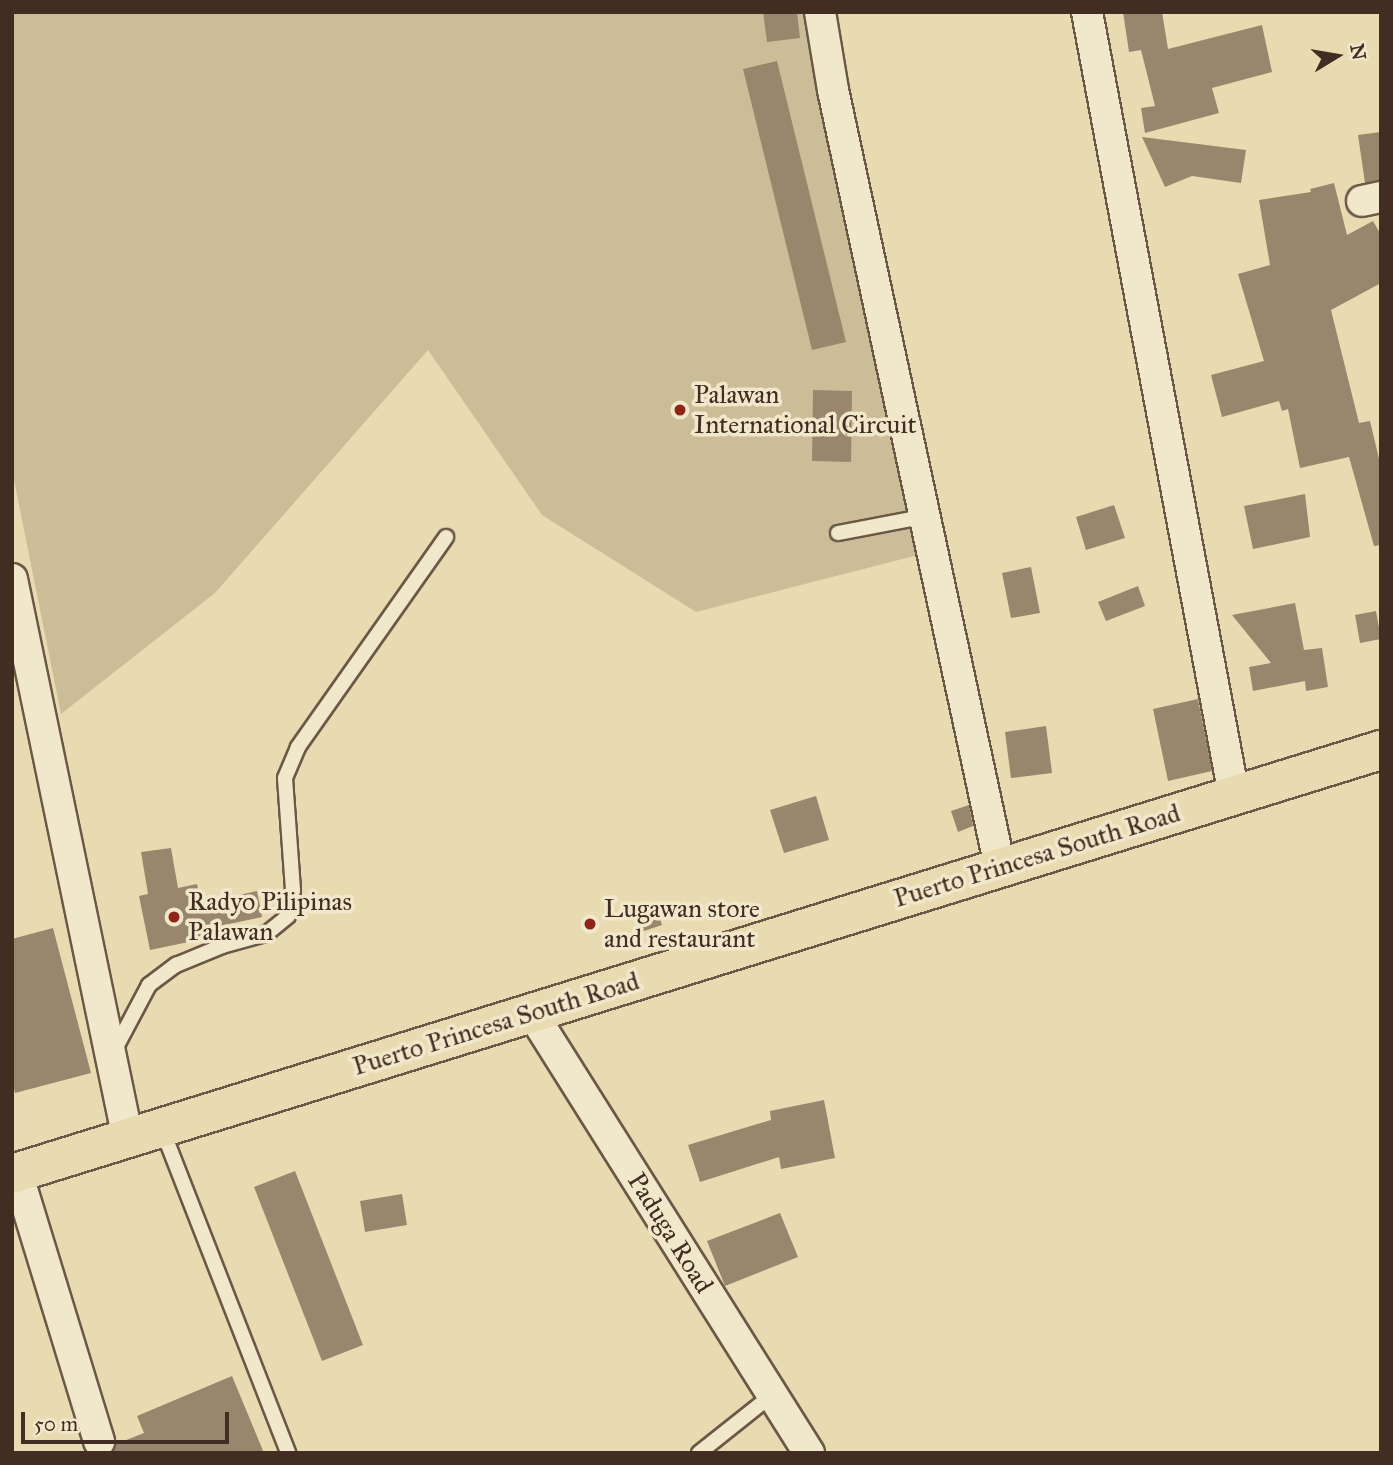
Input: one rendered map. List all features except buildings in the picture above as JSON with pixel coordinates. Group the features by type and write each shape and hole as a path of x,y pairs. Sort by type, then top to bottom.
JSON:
{"main road":[{"name":"Puerto Princesa South Road","path":"14,1170 145,1133 1381,750"}],"street":[{"path":"820,12 833,90 927,516 1000,867"},
{"path":"1087,12 1234,795"},
{"path":"12,579 111,1057 145,1133"},
{"name":"Paduga Road","path":"532,1013 809,1453"},
{"path":"14,1170 99,1442"}],"lane":[{"path":"838,533 927,516"},
{"path":"111,1057 149,985 176,965 222,946 266,934 288,916 293,890 285,778 298,747 446,537"},
{"path":"145,1133 288,1453"},
{"path":"699,1453 772,1395"}],"shaded area":[{"name":"Palawan International Circuit","path":"12,12 817,12 918,555 696,612 542,515 428,350 215,593 61,714 12,470"}],"place":[{"name":"Palawan International Circuit","path":"680,410"},
{"name":"Radyo Pilipinas Palawan","path":"174,917"},
{"name":"Lugawan store and restaurant","path":"590,924"}]}
